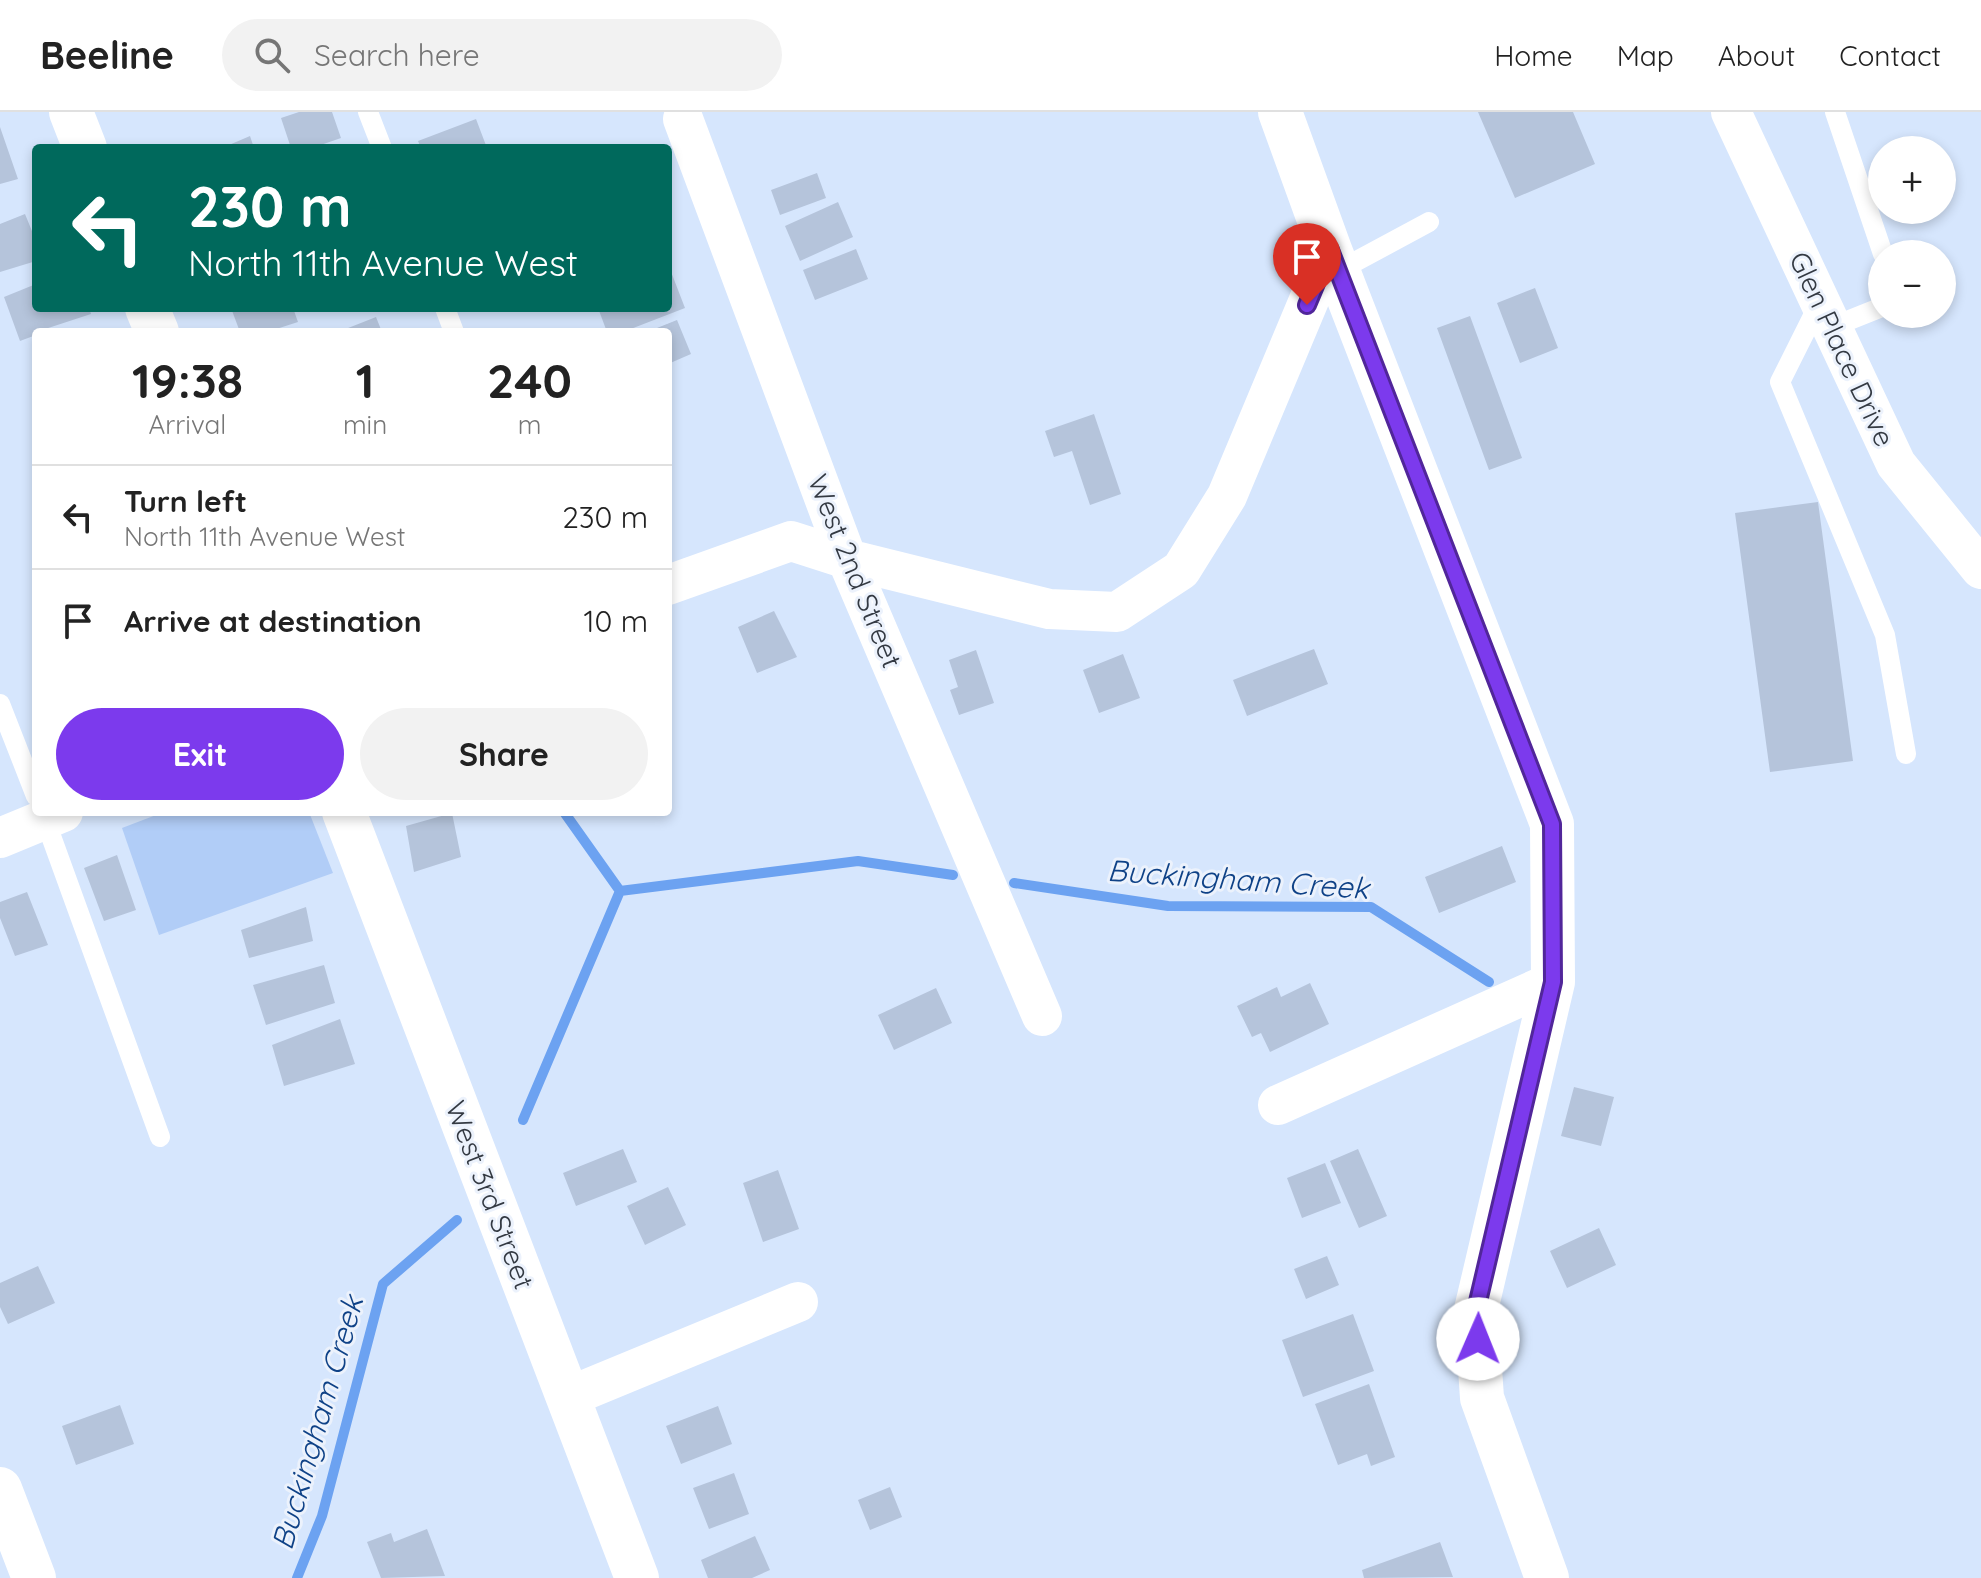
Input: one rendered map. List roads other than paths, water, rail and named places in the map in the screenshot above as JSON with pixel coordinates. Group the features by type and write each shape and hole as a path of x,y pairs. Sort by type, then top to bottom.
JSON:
{"street":[{"path":"71,112 83,144"},
{"path":"1280,112 1552,824 1553,982 1476,1310 1482,1398 1547,1578"},
{"name":"Glen Place Drive","path":"1731,112 1896,464 1981,569"},
{"name":"West 2nd Street","path":"683,119 847,559 1042,1016"},
{"path":"672,584 791,541 847,559 1049,609 1117,612 1181,570 1227,496 1334,260"},
{"path":"0,838 37,816"},
{"name":"West 3rd Street","path":"346,816 637,1578"},
{"path":"1278,1105 1553,982"},
{"path":"568,1397 798,1302"},
{"path":"0,1489 34,1578"}],"lane":[{"path":"368,112 380,144"},
{"path":"1835,112 1878,240"},
{"path":"1334,260 1429,222"},
{"path":"1868,309 1826,315 1780,382 1885,635 1906,754"},
{"path":"0,704 32,776"},
{"path":"49,816 160,1137"}],"waterway":[{"path":"567,816 620,891"},
{"name":"Buckingham Creek","path":"523,1120 620,891 858,861 953,875"},
{"name":"Buckingham Creek","path":"1014,883 1168,906 1371,907 1489,982"},
{"name":"Buckingham Creek","path":"297,1578 322,1516 383,1284 457,1220"}]}
